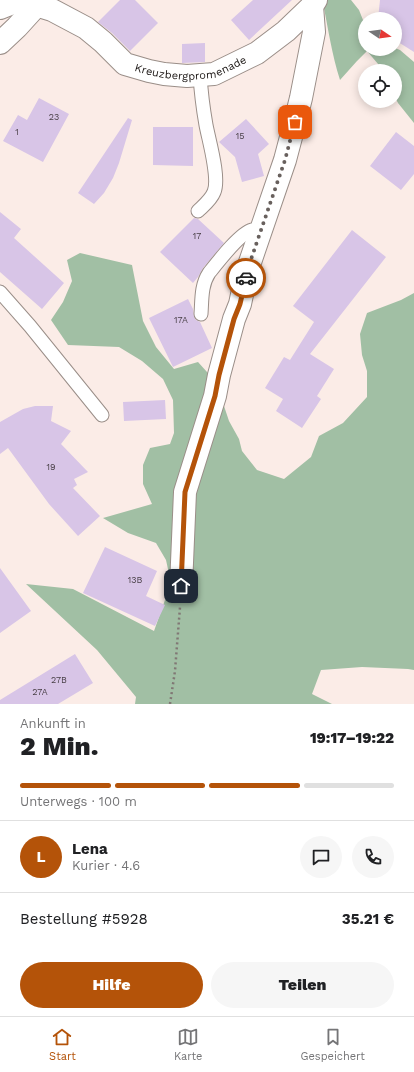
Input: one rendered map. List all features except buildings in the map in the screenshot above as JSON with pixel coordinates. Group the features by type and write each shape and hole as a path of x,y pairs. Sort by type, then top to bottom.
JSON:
{"street":[{"name":"Kreuzbergpromenade","path":"0,8 15,2 37,4 52,10 86,28 103,42 125,64 164,74 188,76 214,74 257,53 286,31 314,3"},
{"name":"Kreuzbergpromenade","path":"181,586 185,492 215,396 234,319 240,304 247,271 285,160 301,98 314,32 314,3"},
{"path":"0,43 17,27 37,4"}],"lane":[{"path":"198,212 211,198 216,184 200,90 200,75"},
{"path":"201,314 203,289 209,273 245,234 252,230 261,231"},
{"path":"0,292 30,326 102,415"}],"path":[{"path":"170,704 175,664 181,586"}],"green space":[{"path":"324,0 351,0 360,12 358,12 358,56 362,56 340,80 330,42 323,3"},
{"path":"402,52 414,62 414,123 402,108 402,64 378,64 371,56 402,56"},
{"path":"80,253 132,265 143,321 156,347 174,369 198,362 216,382 229,421 239,439 242,451 257,470 284,479 311,457 319,436 343,423 367,397 367,371 362,355 360,334 367,313 401,300 414,293 414,670 362,667 321,670 312,694 332,704 135,704 136,697 97,650 26,584 73,589 154,631 171,583 166,560 156,543 128,533 103,518 152,504 143,484 143,465 150,448 170,444 174,433 173,400 163,379 142,361 119,347 68,345 51,320 63,302 72,281 67,260"}],"way so far":[{"path":"246,278 247,271 285,160 295,122"}],"route":[{"path":"181,586 185,492 215,396 219,375 246,278"}]}
